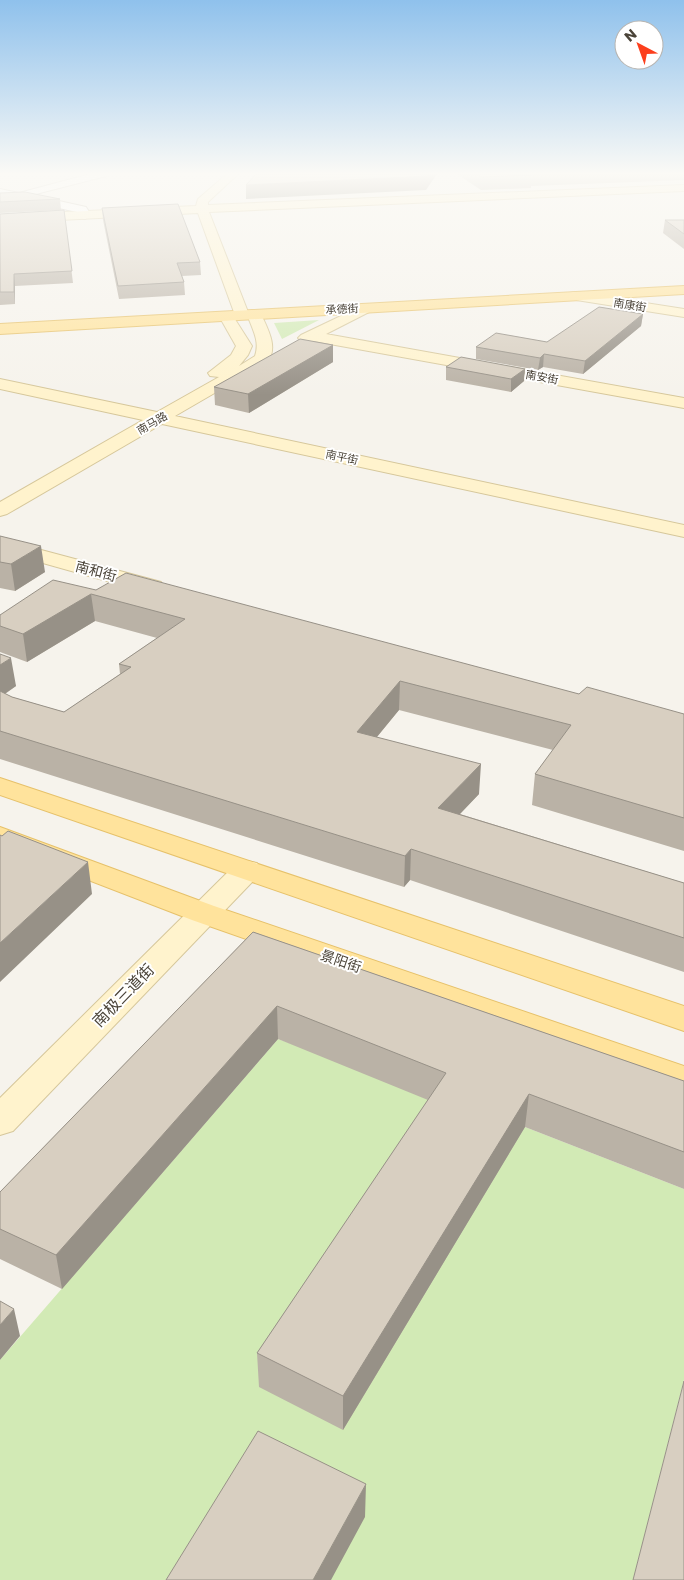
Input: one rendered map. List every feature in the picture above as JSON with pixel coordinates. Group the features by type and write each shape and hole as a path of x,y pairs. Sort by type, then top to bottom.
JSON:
{"main road":[{"path":"343,295 684,278"},
{"name":"承德街","path":"0,329 240,307 366,308 684,290"},
{"path":"0,786 684,1019"},
{"name":"景阳街","path":"0,836 203,913 684,1080"}],"street":[{"path":"217,248 240,307"},
{"name":"南康街","path":"575,296 684,313"},
{"name":"南马路","path":"0,510 262,360 266,353 265,344 240,307"},
{"name":"南马路","path":"0,493 144,414 236,360 243,351 244,346 240,307"},
{"path":"294,344 366,308"},
{"name":"南安街","path":"312,336 684,403"},
{"path":"252,366 277,353"},
{"name":"南平街","path":"0,384 684,531"},
{"name":"南和街","path":"0,545 173,592"},
{"name":"南极三道街","path":"0,1121 247,870"}],"green space":[{"path":"319,320 282,339 274,323"},
{"path":"278,1039 525,1127 684,1189 684,1380 633,1580 0,1580 0,1360"}],"building":[{"path":"0,248 69,248 72,271 14,274 14,292 0,292"},
{"path":"110,248 195,248 200,262 177,263 184,282 118,286"},
{"path":"599,307 643,314 585,361 544,354 540,358 476,347 496,333 547,342"},
{"path":"300,339 333,345 248,394 214,387"},
{"path":"461,357 525,369 511,379 446,367"},
{"path":"0,536 41,546 11,564 0,562"},
{"path":"126,573 579,694 587,687 684,714 684,818 535,774 571,725 400,681 357,732 481,764 438,808 684,883 684,938 411,849 405,856 0,731 0,691 12,697 64,712 131,667 119,664 185,619 91,594 23,634 0,626 0,615 53,580 96,590"},
{"path":"0,654 11,658 0,665"},
{"path":"8,831 88,862 0,943 0,835 2,836"},
{"path":"253,932 684,1081 684,1152 529,1094 343,1396 257,1353 446,1073 277,1006 56,1255 0,1229 0,1192"},
{"path":"0,1301 14,1309 0,1325"},
{"path":"684,1381 684,1580 633,1580"},
{"path":"258,1431 366,1484 313,1580 166,1580"}]}
